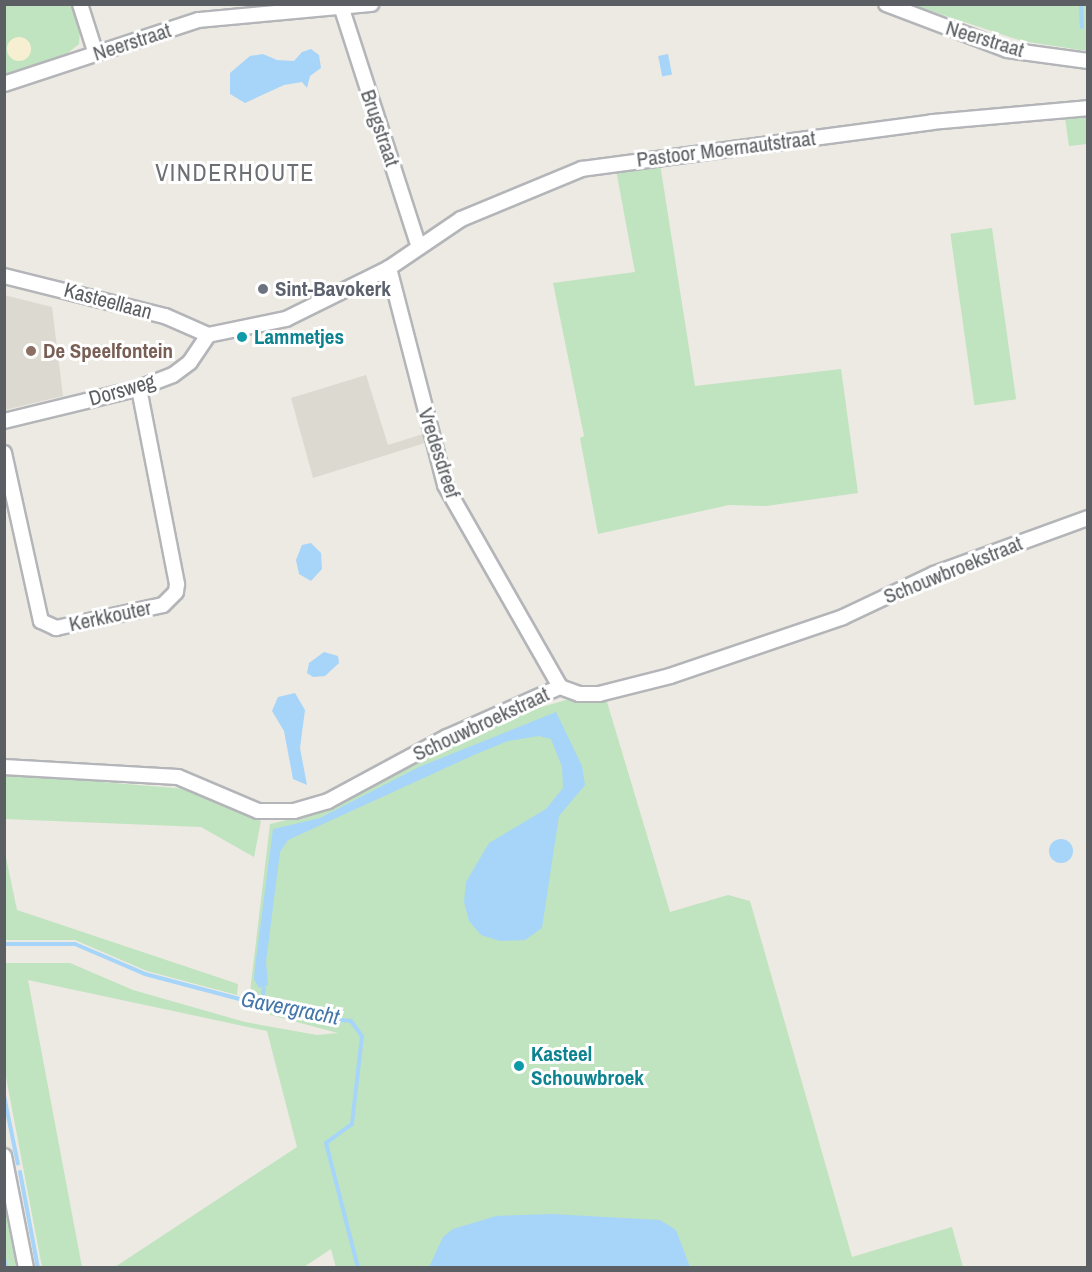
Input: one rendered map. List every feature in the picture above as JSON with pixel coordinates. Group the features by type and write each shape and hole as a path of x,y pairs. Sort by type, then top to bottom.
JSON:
{"street":[{"path":"80,4 96,54"},
{"name":"Neerstraat","path":"4,84 199,20 303,8 342,9 371,4"},
{"name":"Neerstraat","path":"886,4 1006,50 1088,61"},
{"name":"Brugstraat","path":"342,9 419,247"},
{"name":"Pastoor Moernautstraat","path":"389,268 481,210 582,169 943,121 1088,108"},
{"path":"208,334 286,319 389,268"},
{"name":"Vredesdreef","path":"389,268 445,485 560,687"},
{"name":"Kasteellaan","path":"4,276 165,316 208,334"},
{"name":"Dorsweg","path":"4,421 140,388 182,370 208,334"},
{"name":"Kerkkouter","path":"4,453 41,621 56,628 163,605 176,592 177,584 140,388"},
{"name":"Schouwbroekstraat","path":"4,767 178,777 258,812 286,812 328,801 447,737 560,687 579,694 599,694 670,676 843,617 934,574 1088,518"},
{"path":"4,1156 26,1268"}],"shaded area":[{"name":"De Speelfontein","path":"4,295 52,307 63,396 5,410"},
{"path":"366,375 388,445 423,434 425,443 313,478 291,398"}],"green space":[{"path":"4,5 72,5 80,30 79,44 65,55 5,75"},
{"path":"913,5 1087,5 1087,51 1022,41"},
{"path":"1087,114 1087,144 1069,146 1065,118"},
{"path":"660,164 695,386 841,369 858,493 766,506 729,505 598,534 580,438 584,436 553,283 635,272 616,170"},
{"path":"992,228 1016,399 974,405 950,234"},
{"path":"566,700 607,702 670,912 728,895 750,901 852,1257 952,1227 963,1267 336,1268 331,1249 304,1267 115,1267 297,1147 267,1031 28,980 82,1267 42,1267 5,1072 4,963 70,963 133,990 245,1022 317,1035 338,1033 248,1009 270,824 329,810 450,745 518,714"},
{"path":"5,774 187,789 261,821 254,857 201,827 5,819"},
{"path":"4,848 17,910 238,984 237,995 147,971 75,940 5,940"},
{"path":"5,1196 18,1267 5,1267"}],"sand":[{"path":"19,37 28,40 31,49 28,58 19,61 10,58 7,49 10,40"}],"water":[{"path":"311,49 319,55 321,68 310,76 307,88 302,82 284,85 245,103 230,94 230,73 250,56 263,54 277,60 294,61 302,52"},
{"path":"668,54 672,75 662,77 658,56"},
{"path":"311,543 321,553 322,569 311,581 299,574 296,560 302,545"},
{"path":"324,652 338,656 339,663 325,676 313,677 307,673 309,663"},
{"path":"295,693 305,710 300,748 307,785 293,779 284,731 272,711 278,697"},
{"path":"556,712 582,766 585,785 559,816 542,928 525,940 500,941 481,935 469,921 464,902 466,882 489,843 546,809 563,788 562,767 551,739 539,736 508,741 474,755 288,840 280,852 266,962 268,985 259,988 254,979 255,967 273,829 320,818 419,767"},
{"path":"1061,839 1070,842 1073,851 1070,860 1061,863 1052,860 1049,851 1052,842"},
{"path":"551,1214 660,1220 676,1230 690,1267 429,1267 443,1237 453,1229 496,1216"}],"waterway":[{"path":"1081,4 1082,27"},
{"name":"Gavergracht","path":"4,944 75,944 145,974 304,1016 351,1021 362,1036 352,1124 326,1143 358,1268"},
{"path":"261,1005 264,988"},
{"path":"4,1096 18,1164"},
{"path":"20,1172 38,1268"},
{"path":"4,1259 7,1268"}],"place":[{"name":"Sint-Bavokerk","path":"263,289"},
{"name":"Lammetjes","path":"242,337"},
{"name":"De Speelfontein","path":"31,351"},
{"name":"Kasteel Schouwbroek","path":"519,1066"}],"district":[{"name":"VINDERHOUTE","path":"235,173"}]}
